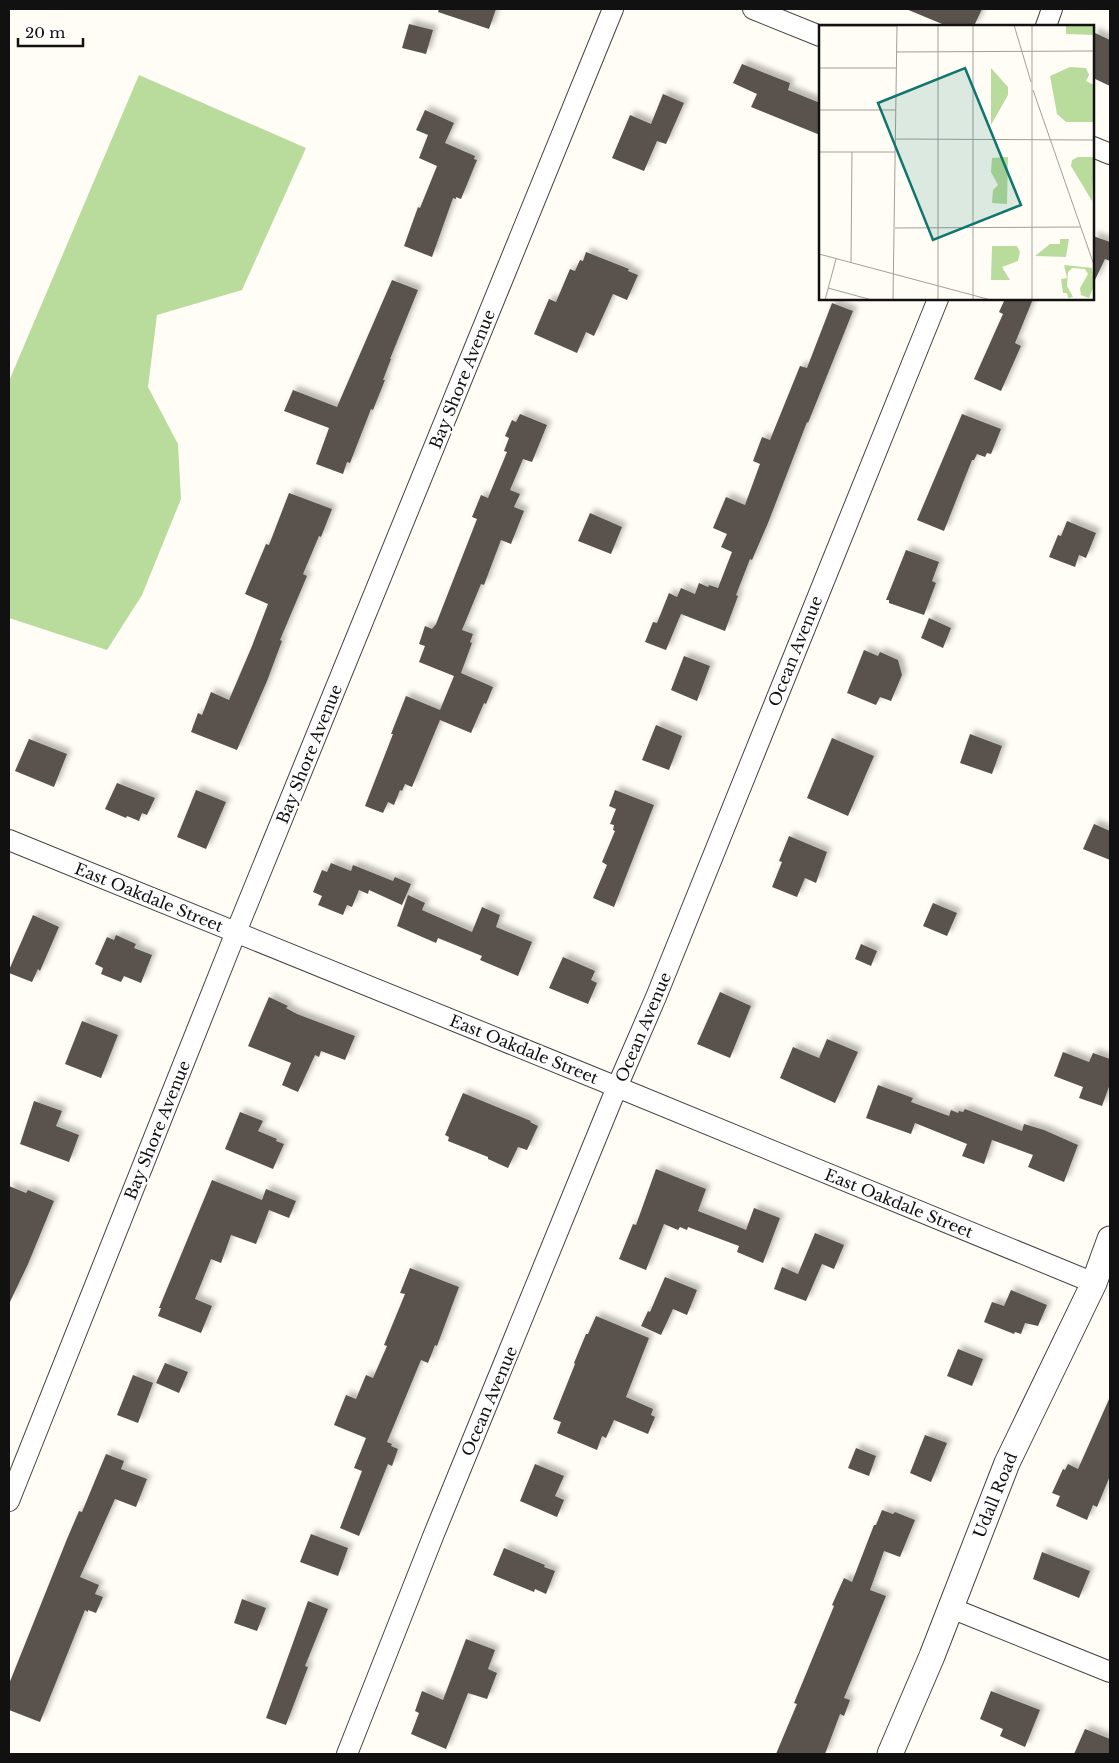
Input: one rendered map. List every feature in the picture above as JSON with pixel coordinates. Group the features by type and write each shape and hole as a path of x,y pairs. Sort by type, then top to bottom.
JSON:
{"street":[{"name":"Bay Shore Avenue","path":"9,1501 236,932 613,9"},
{"path":"753,9 819,36"},
{"path":"1046,25 1052,9"},
{"path":"1094,147 1110,154"},
{"name":"Ocean Avenue","path":"347,1754 434,1534 663,978 938,300"},
{"name":"East Oakdale Street","path":"9,840 1094,1283"},
{"name":"Udall Road","path":"890,1754 951,1608 1006,1463 1094,1283 1110,1239"},
{"path":"951,1608 1110,1672"}],"green space":[{"path":"139,75 306,148 242,290 157,315 148,387 178,444 181,499 142,595 107,650 9,618 9,381"}],"building":[{"path":"439,9 496,9 489,29 438,12"},
{"path":"906,9 982,9 974,25 945,25"},
{"path":"409,24 433,30 426,54 402,48"},
{"path":"1094,32 1110,40 1110,86 1094,78"},
{"path":"742,64 790,83 788,90 819,103 819,135 751,107 757,94 733,83"},
{"path":"663,94 684,103 666,144 657,141 644,171 612,158 630,115 651,124"},
{"path":"425,110 454,123 445,143 475,156 474,159 477,160 461,199 453,198 432,257 404,246 418,207 420,208 437,166 419,158 428,135 416,130"},
{"path":"1094,236 1110,242 1110,261 1105,259 1094,282"},
{"path":"586,252 629,269 628,271 638,275 627,300 613,294 594,336 586,332 577,353 534,334 549,299 556,302 570,269 575,271 580,260 583,261"},
{"path":"392,280 418,290 390,359 383,380 385,380 373,410 371,409 350,463 347,462 343,474 316,464 329,428 284,411 293,390 337,407"},
{"path":"1005,300 1033,300 1015,343 1021,346 1001,391 974,379 1003,314 999,312"},
{"path":"832,303 853,311 768,523 752,560 750,559 725,631 681,614 666,650 645,642 653,622 657,623 669,593 677,597 681,588 695,594 699,583 708,587 709,585 718,588 732,552 721,547 727,534 713,528 726,497 745,505 760,464 753,461 762,437 770,440 800,366 807,368"},
{"path":"520,414 547,425 532,462 523,459 510,490 520,494 514,507 524,511 511,544 501,540 484,585 481,584 462,630 473,634 470,642 472,643 461,673 493,687 471,733 440,720 412,787 405,784 402,791 400,790 394,805 388,802 383,813 365,806 406,696 440,710 454,676 419,662 425,646 419,644 425,626 432,629 436,624 477,519 472,517 481,495 488,498 507,452 504,451 509,438 505,436 512,420 516,422"},
{"path":"962,414 1001,429 991,454 987,453 985,457 977,454 974,460 972,460 944,531 917,520"},
{"path":"289,493 332,509 303,574 307,576 280,640 282,641 267,681 237,750 191,732 198,713 202,715 211,692 229,700 252,646 268,604 245,594 266,544 269,545"},
{"path":"590,513 622,527 611,554 578,541"},
{"path":"1067,521 1096,533 1086,558 1079,555 1075,567 1049,557 1058,535 1061,536"},
{"path":"906,550 939,562 932,581 936,583 924,615 889,603 889,600 886,600"},
{"path":"929,618 951,628 943,648 921,638"},
{"path":"864,650 878,656 880,652 898,660 902,675 891,701 880,697 876,705 847,693"},
{"path":"684,656 710,666 697,701 671,690"},
{"path":"656,725 682,736 669,770 642,760"},
{"path":"970,734 1002,746 992,774 960,763"},
{"path":"832,738 874,756 848,816 807,798"},
{"path":"29,739 67,754 54,787 15,771"},
{"path":"117,783 155,798 147,815 142,813 139,821 105,809"},
{"path":"196,790 226,802 206,849 177,837"},
{"path":"615,790 654,805 614,907 593,898 607,865 602,862 615,831 613,830 614,825 610,824 616,809 609,806"},
{"path":"1094,824 1110,831 1110,860 1083,849"},
{"path":"789,836 827,852 816,883 805,878 797,897 772,887 782,862 779,861"},
{"path":"331,863 351,871 353,865 393,881 395,877 411,884 402,905 369,890 368,894 359,890 352,907 347,905 343,915 318,905 322,896 313,892 322,870 327,872"},
{"path":"408,895 425,903 422,910 472,932 482,907 500,915 496,927 532,942 518,976 480,960 482,956 438,938 436,943 397,926"},
{"path":"933,903 957,913 947,936 923,926"},
{"path":"33,915 59,927 40,971 38,969 32,982 9,973 9,970"},
{"path":"116,935 136,944 134,948 152,955 141,983 124,976 121,982 101,974 103,968 95,964 107,937 114,940"},
{"path":"861,944 877,951 871,966 855,959"},
{"path":"563,957 595,971 591,980 597,983 588,1004 549,988"},
{"path":"720,992 751,1006 730,1058 697,1044"},
{"path":"269,997 288,1006 286,1008 297,1014 355,1036 345,1060 321,1051 319,1057 315,1055 298,1092 282,1085 291,1063 248,1046"},
{"path":"82,1021 118,1035 101,1078 65,1064"},
{"path":"827,1039 858,1052 835,1103 780,1078 793,1047 819,1058"},
{"path":"1063,1052 1089,1062 1093,1053 1110,1059 1110,1084 1102,1106 1079,1098 1083,1087 1054,1076"},
{"path":"878,1085 913,1098 911,1102 949,1116 951,1110 958,1113 959,1111 963,1112 965,1109 1022,1131 1024,1124 1044,1130 1078,1145 1064,1182 1028,1167 1033,1155 992,1140 984,1164 962,1156 967,1144 915,1123 911,1134 866,1118"},
{"path":"463,1093 531,1121 538,1126 527,1150 518,1147 508,1168 488,1159 488,1157 448,1141 449,1137 445,1135"},
{"path":"34,1101 62,1111 56,1126 79,1135 69,1162 20,1144"},
{"path":"240,1112 263,1121 258,1131 284,1144 273,1169 225,1149"},
{"path":"656,1169 706,1189 698,1211 746,1230 754,1208 780,1218 763,1263 737,1252 739,1246 688,1227 687,1230 680,1227 678,1230 664,1224 646,1270 619,1259 633,1224 636,1225"},
{"path":"212,1180 262,1200 266,1189 296,1201 289,1218 269,1210 256,1244 231,1235 221,1263 211,1259 195,1299 212,1306 201,1333 158,1316 161,1308 159,1308"},
{"path":"9,1186 26,1193 28,1190 54,1201 9,1304"},
{"path":"815,1233 844,1245 834,1269 822,1264 806,1301 774,1289 782,1267 798,1274"},
{"path":"410,1268 459,1287 437,1346 435,1345 428,1363 421,1360 387,1442 398,1449 392,1466 388,1464 359,1536 340,1528 362,1471 354,1468 366,1438 334,1425 346,1395 356,1399 366,1375 373,1378 387,1346 384,1345 405,1294 400,1293"},
{"path":"665,1277 697,1290 687,1315 673,1309 661,1335 641,1326 648,1311 650,1312"},
{"path":"1011,1290 1047,1305 1038,1326 1025,1323 1021,1334 1015,1332 1014,1334 984,1322 992,1302 1004,1306"},
{"path":"596,1316 649,1338 626,1397 653,1409 651,1415 655,1417 648,1434 614,1420 606,1438 602,1436 597,1450 557,1433 561,1422 553,1419 586,1334 588,1334"},
{"path":"958,1349 983,1359 972,1386 947,1376"},
{"path":"165,1363 188,1372 179,1393 156,1383"},
{"path":"133,1375 153,1383 138,1423 117,1415"},
{"path":"1110,1397 1110,1476 1097,1507 1093,1505 1087,1520 1056,1506 1060,1496 1052,1493 1063,1469 1065,1470 1068,1464 1078,1469"},
{"path":"925,1435 947,1443 931,1482 910,1473"},
{"path":"856,1448 876,1456 869,1476 848,1468"},
{"path":"106,1454 124,1461 121,1469 147,1479 136,1507 115,1499 80,1577 99,1585 95,1594 103,1597 96,1613 85,1610 40,1722 9,1710 9,1684 67,1539 79,1511 82,1512"},
{"path":"535,1464 564,1476 555,1496 564,1500 557,1517 520,1501"},
{"path":"882,1510 893,1514 895,1512 915,1520 900,1557 884,1551 870,1590 886,1596 844,1698 850,1700 844,1716 840,1714 825,1754 776,1754 797,1704 794,1703 834,1606 832,1605 844,1578 852,1582 874,1525 876,1525"},
{"path":"311,1534 348,1548 338,1576 300,1562"},
{"path":"504,1548 555,1571 546,1594 535,1589 534,1592 493,1575"},
{"path":"1042,1552 1090,1571 1079,1598 1033,1579"},
{"path":"242,1599 266,1608 257,1631 234,1623"},
{"path":"308,1601 328,1609 305,1666 308,1667 286,1725 266,1718"},
{"path":"466,1639 495,1650 488,1669 497,1673 487,1699 468,1693 446,1749 411,1734 419,1713 415,1711 422,1691 443,1700"},
{"path":"991,1691 1040,1710 1025,1747 1000,1736 1003,1729 980,1719"},
{"path":"1085,1729 1110,1739 1110,1754 1074,1754"}]}
